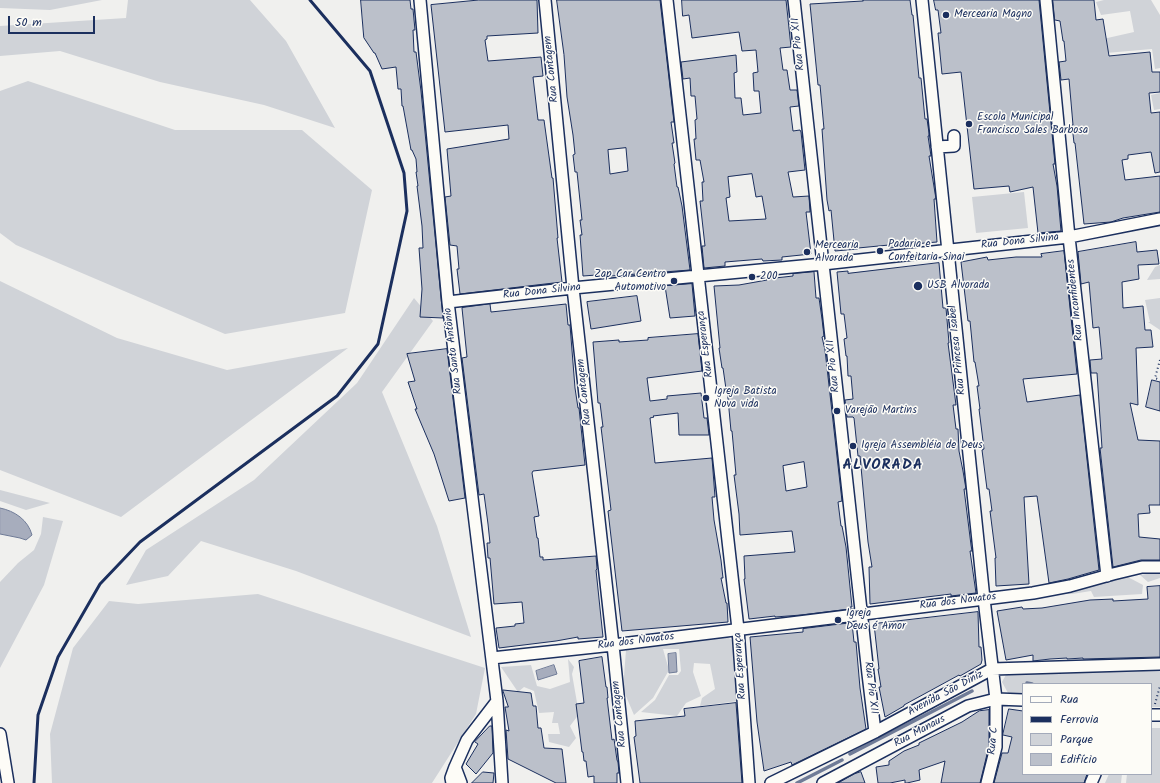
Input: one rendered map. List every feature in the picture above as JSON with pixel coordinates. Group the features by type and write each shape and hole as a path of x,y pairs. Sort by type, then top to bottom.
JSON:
{"street":[{"name":"Rua Santo Antônio","path":"420,0 448,302 497,701 502,783"},
{"name":"Rua Contagem","path":"545,0 573,288 627,783"},
{"name":"Rua Esperança","path":"668,0 738,629 749,783"},
{"name":"Rua Pio XII","path":"794,0 875,732"},
{"name":"Rua Princesa Isabel","path":"922,0 984,599 996,699"},
{"name":"Rua Inconfidentes","path":"1046,0 1069,237 1107,576"},
{"path":"937,147 954,146 954,136"},
{"name":"Rua Dona Silvina","path":"448,302 573,288 823,264 1069,237 1160,219"},
{"name":"Rua dos Novatos","path":"492,658 613,645 861,613 984,599 1070,586 1142,567 1160,567"},
{"name":"Avenida São Diniz","path":"771,783 875,732 992,669 1160,664"},
{"name":"Rua Manaus","path":"823,783 968,706 996,699 1022,700"},
{"name":"Rua C","path":"987,783 996,747 996,699"},
{"path":"452,783 451,778 467,740 497,701"},
{"path":"0,734 8,783"},
{"path":"455,767 461,783"}],"path":[{"path":"1160,360 1155,378 1160,380"},
{"path":"1155,713 1160,686"}],"green space":[{"path":"0,0 102,0 50,10 0,8"},
{"path":"128,0 250,0 286,41 335,128 264,105 160,82 60,51 0,56 0,26 126,18"},
{"path":"1104,0 1151,0 1160,15 1160,68 1155,69 1152,49 1106,53 1103,39 1134,32 1130,11 1101,15 1096,2"},
{"path":"28,81 175,130 302,130 372,190 345,313 225,334 16,245 0,233 0,91"},
{"path":"1160,93 1160,109 1154,110 1151,95"},
{"path":"1024,192 1028,228 976,233 972,197"},
{"path":"1160,265 1160,279 1147,280 1155,267"},
{"path":"0,281 117,338 227,370 348,348 121,517 0,470"},
{"path":"414,298 433,321 382,392 437,526 471,637 296,571 201,541 168,576 126,585 146,550 254,480 357,383"},
{"path":"1160,298 1160,330 1148,322 1150,322 1145,300"},
{"path":"0,490 50,503 26,510 0,501"},
{"path":"43,517 63,521 44,585 0,668 0,582 18,563 34,550 41,534"},
{"path":"1160,572 1160,578 1148,582 1140,575"},
{"path":"1124,575 1143,585 1142,594 1094,597 1091,591 1072,594 1058,593"},
{"path":"258,594 485,668 476,714 432,783 52,783 50,734 73,648 109,601 138,604"},
{"path":"727,637 735,642 738,701 700,706 702,698 715,689 710,664 694,663 693,672 701,696 686,703 677,716 641,712 655,700 669,675 678,675 681,671 679,649 663,649 669,670 653,698 634,715 623,689 626,650"},
{"path":"568,659 574,667 572,674 579,714 570,726 576,738 569,747 549,742 548,734 560,734 558,723 552,723 554,712 539,713 534,691 524,687 518,692 501,667 531,665 537,686 550,689 570,682"},
{"path":"1063,670 1160,670 1160,707 1152,707 1152,683 1022,683 1022,694 1008,693 1002,682 1007,673"},
{"path":"1152,728 1160,728 1160,783 1126,783 1127,775 1152,775"},
{"path":"1109,775 1122,775 1121,783 1105,783"}],"water":[{"path":"0,508 11,511 20,517 27,525 32,535 26,540 0,534"},
{"path":"676,653 677,672 669,673 668,654"},
{"path":"554,665 557,674 538,680 536,671"}],"building":[{"path":"361,0 410,0 411,9 413,9 415,30 413,30 414,52 416,52 421,91 443,318 420,317 422,289 419,248 423,248 416,159 411,150 402,106 401,89 398,89 396,67 382,69 375,53 364,38"},
{"path":"479,0 537,0 538,33 487,36 487,39 485,40 488,61 541,57 543,76 533,77 538,120 544,120 553,178 562,282 460,294 457,269 459,269 457,246 450,245 445,197 451,196 447,149 509,139 508,125 445,132 431,5"},
{"path":"557,0 660,0 674,122 671,122 674,143 672,143 674,164 677,187 682,206 690,270 611,276 610,274 583,276 580,235 582,235 580,220 582,220 577,172 575,172 573,155 575,154 567,97 564,55","holes":["626,148 628,171 610,174 608,150"]},
{"path":"682,0 786,0 791,47 780,48 783,70 787,70 790,90 797,90 799,106 790,107 793,131 800,130 801,132 805,170 788,172 793,197 809,196 810,212 806,212 811,254 782,257 782,260 763,261 762,259 725,262 725,266 704,268 702,246 705,246 700,201 703,201 702,182 704,182 700,160 696,160 694,139 696,139 695,120 697,119 695,96 691,96 690,78 683,79 681,62 736,55 737,72 734,73 735,98 741,98 743,115 761,113 759,91 754,91 753,73 758,72 756,50 742,51 739,32 692,38 689,15 683,16","holes":["752,174 756,197 762,196 766,219 729,221 726,198 730,197 728,177"]},
{"path":"863,0 910,0 913,15 919,78 921,78 925,119 927,119 929,133 928,136 931,156 929,156 936,199 934,199 937,242 913,244 913,246 889,248 889,245 835,251 831,210 829,211 827,200 822,129 824,129 810,4"},
{"path":"934,0 1039,0 1055,164 1053,164 1057,186 1061,231 1038,233 1033,187 1010,192 1009,186 974,189 961,72 942,74 938,33 941,33 938,10 936,10"},
{"path":"1053,0 1094,0 1096,20 1103,19 1109,56 1150,52 1152,72 1160,72 1160,92 1149,93 1151,113 1160,112 1160,172 1155,173 1151,152 1128,155 1128,159 1122,160 1125,180 1160,176 1160,212 1123,218 1111,222 1084,224 1072,125 1069,79 1061,80 1059,62 1066,61 1064,41 1060,21 1055,20"},
{"path":"1136,242 1137,252 1157,250 1159,264 1138,265 1139,279 1122,282 1123,308 1143,306 1145,330 1151,330 1153,347 1136,348 1138,405 1130,403 1138,440 1160,441 1160,505 1149,505 1150,513 1138,514 1139,537 1160,539 1160,560 1141,560 1113,567 1100,448 1102,448 1097,373 1091,373 1090,360 1102,359 1099,327 1093,328 1089,282 1081,284 1078,252"},
{"path":"1064,251 1077,374 1023,379 1027,402 1080,395 1099,570 1049,583 1037,496 1024,497 1029,584 996,586 996,558 990,511 992,511 989,489 987,489 982,450 984,449 977,386 979,386 974,362 970,321 968,321 961,262 987,257 988,260 1016,257 1042,257 1041,254"},
{"path":"939,263 943,308 946,308 948,343 956,405 953,405 956,429 958,429 959,451 966,489 964,489 976,593 951,596 951,594 870,604 869,567 872,567 868,542 860,456 858,456 854,418 847,417 845,400 853,399 851,376 848,376 844,339 847,338 844,314 841,314 837,272 848,271 848,273"},
{"path":"814,272 816,298 819,298 824,336 822,337 825,350 842,501 838,502 841,526 846,547 852,607 850,607 850,609 801,615 749,619 744,579 744,556 795,552 792,531 740,535 734,475 736,475 732,431 727,388 726,389 719,348 714,286 739,285 767,280 766,279 793,276 793,274","holes":["804,462 807,487 786,491 783,466"]},
{"path":"692,284 695,316 670,318 665,286"},
{"path":"637,296 641,321 591,329 587,302"},
{"path":"490,304 491,312 566,304 568,325 570,325 575,388 579,408 585,465 533,471 532,473 539,516 534,517 540,557 543,557 543,560 596,556 596,570 603,637 578,639 578,637 499,648 496,628 515,626 515,624 524,623 522,602 494,604 490,558 488,558 487,543 490,543 488,524 484,494 479,495 462,358 467,357 462,308"},
{"path":"698,334 702,371 647,378 650,401 667,399 667,396 701,393 704,418 707,418 709,435 679,435 678,413 653,416 654,417 650,418 655,463 712,458 715,497 712,497 714,520 721,560 723,578 721,578 727,603 728,622 622,631 608,511 611,510 601,427 603,427 600,403 598,403 593,342 648,340 648,338"},
{"path":"447,349 465,498 449,501 434,454 415,409 417,409 408,382 415,381 407,354"},
{"path":"1152,380 1160,382 1160,411 1146,407"},
{"path":"1160,586 1160,657 1067,658 1033,661 1033,655 1006,660 997,611 1022,607 1023,609 1042,608 1090,600 1113,599 1113,601 1148,599 1147,587"},
{"path":"978,612 979,647 981,647 982,660 981,664 904,705 885,717 879,687 881,687 874,624"},
{"path":"852,623 854,642 856,642 860,688 866,729 792,765 791,762 764,771 757,722 750,637 803,632 803,629"},
{"path":"602,657 607,687 612,740 614,739 618,762 619,773 617,773 617,783 594,783 594,776 588,777 586,761 584,761 582,752 576,704 584,703 579,661"},
{"path":"503,690 531,693 533,706 536,706 538,728 541,728 544,748 562,749 566,783 556,783 508,759 506,730 509,731 505,707 508,707"},
{"path":"736,703 742,783 640,783 634,737 636,736 635,721 685,716 684,709"},
{"path":"1009,709 1022,711 1022,775 1087,775 1084,783 994,783 1002,753 1008,753 1012,737 1003,735"},
{"path":"989,710 989,746 980,783 941,783 945,761 919,770 920,780 907,783 905,783 905,780 890,783 878,783 876,767 889,765 889,761 904,751 919,745 919,743 962,722 979,711"},
{"path":"490,726 492,726 493,753 476,774 466,764 478,744 475,742"},
{"path":"483,772 494,773 493,783 472,783"},
{"path":"861,772 865,783 838,783 854,774"}],"waterway":[{"path":"850,754 972,691"},
{"path":"797,783 842,760"}],"railway":[{"path":"34,783 38,715 58,657 100,584 140,542 337,396 378,344 407,211 404,173 370,71 310,0"}],"place":[{"name":"Mercearia Magno","path":"946,15"},
{"name":"Escola Municipal Francisco Sales Barbosa","path":"969,124"},
{"name":"Padaria e Confeitaria Sinai","path":"880,251"},
{"name":"Mercearia Alvorada","path":"807,252"},
{"name":"200","path":"752,277"},
{"name":"Zap Car Centro Automotivo","path":"674,281"},
{"name":"USB Alvorada","path":"918,286"},
{"name":"Igreja Batista Nova vida","path":"706,398"},
{"name":"Varejão Martins","path":"837,411"},
{"name":"Igreja Assembléia de Deus","path":"853,446"},
{"name":"Igreja Deus é Amor","path":"838,620"}],"district":[{"name":"ALVORADA","path":"883,466"}]}
